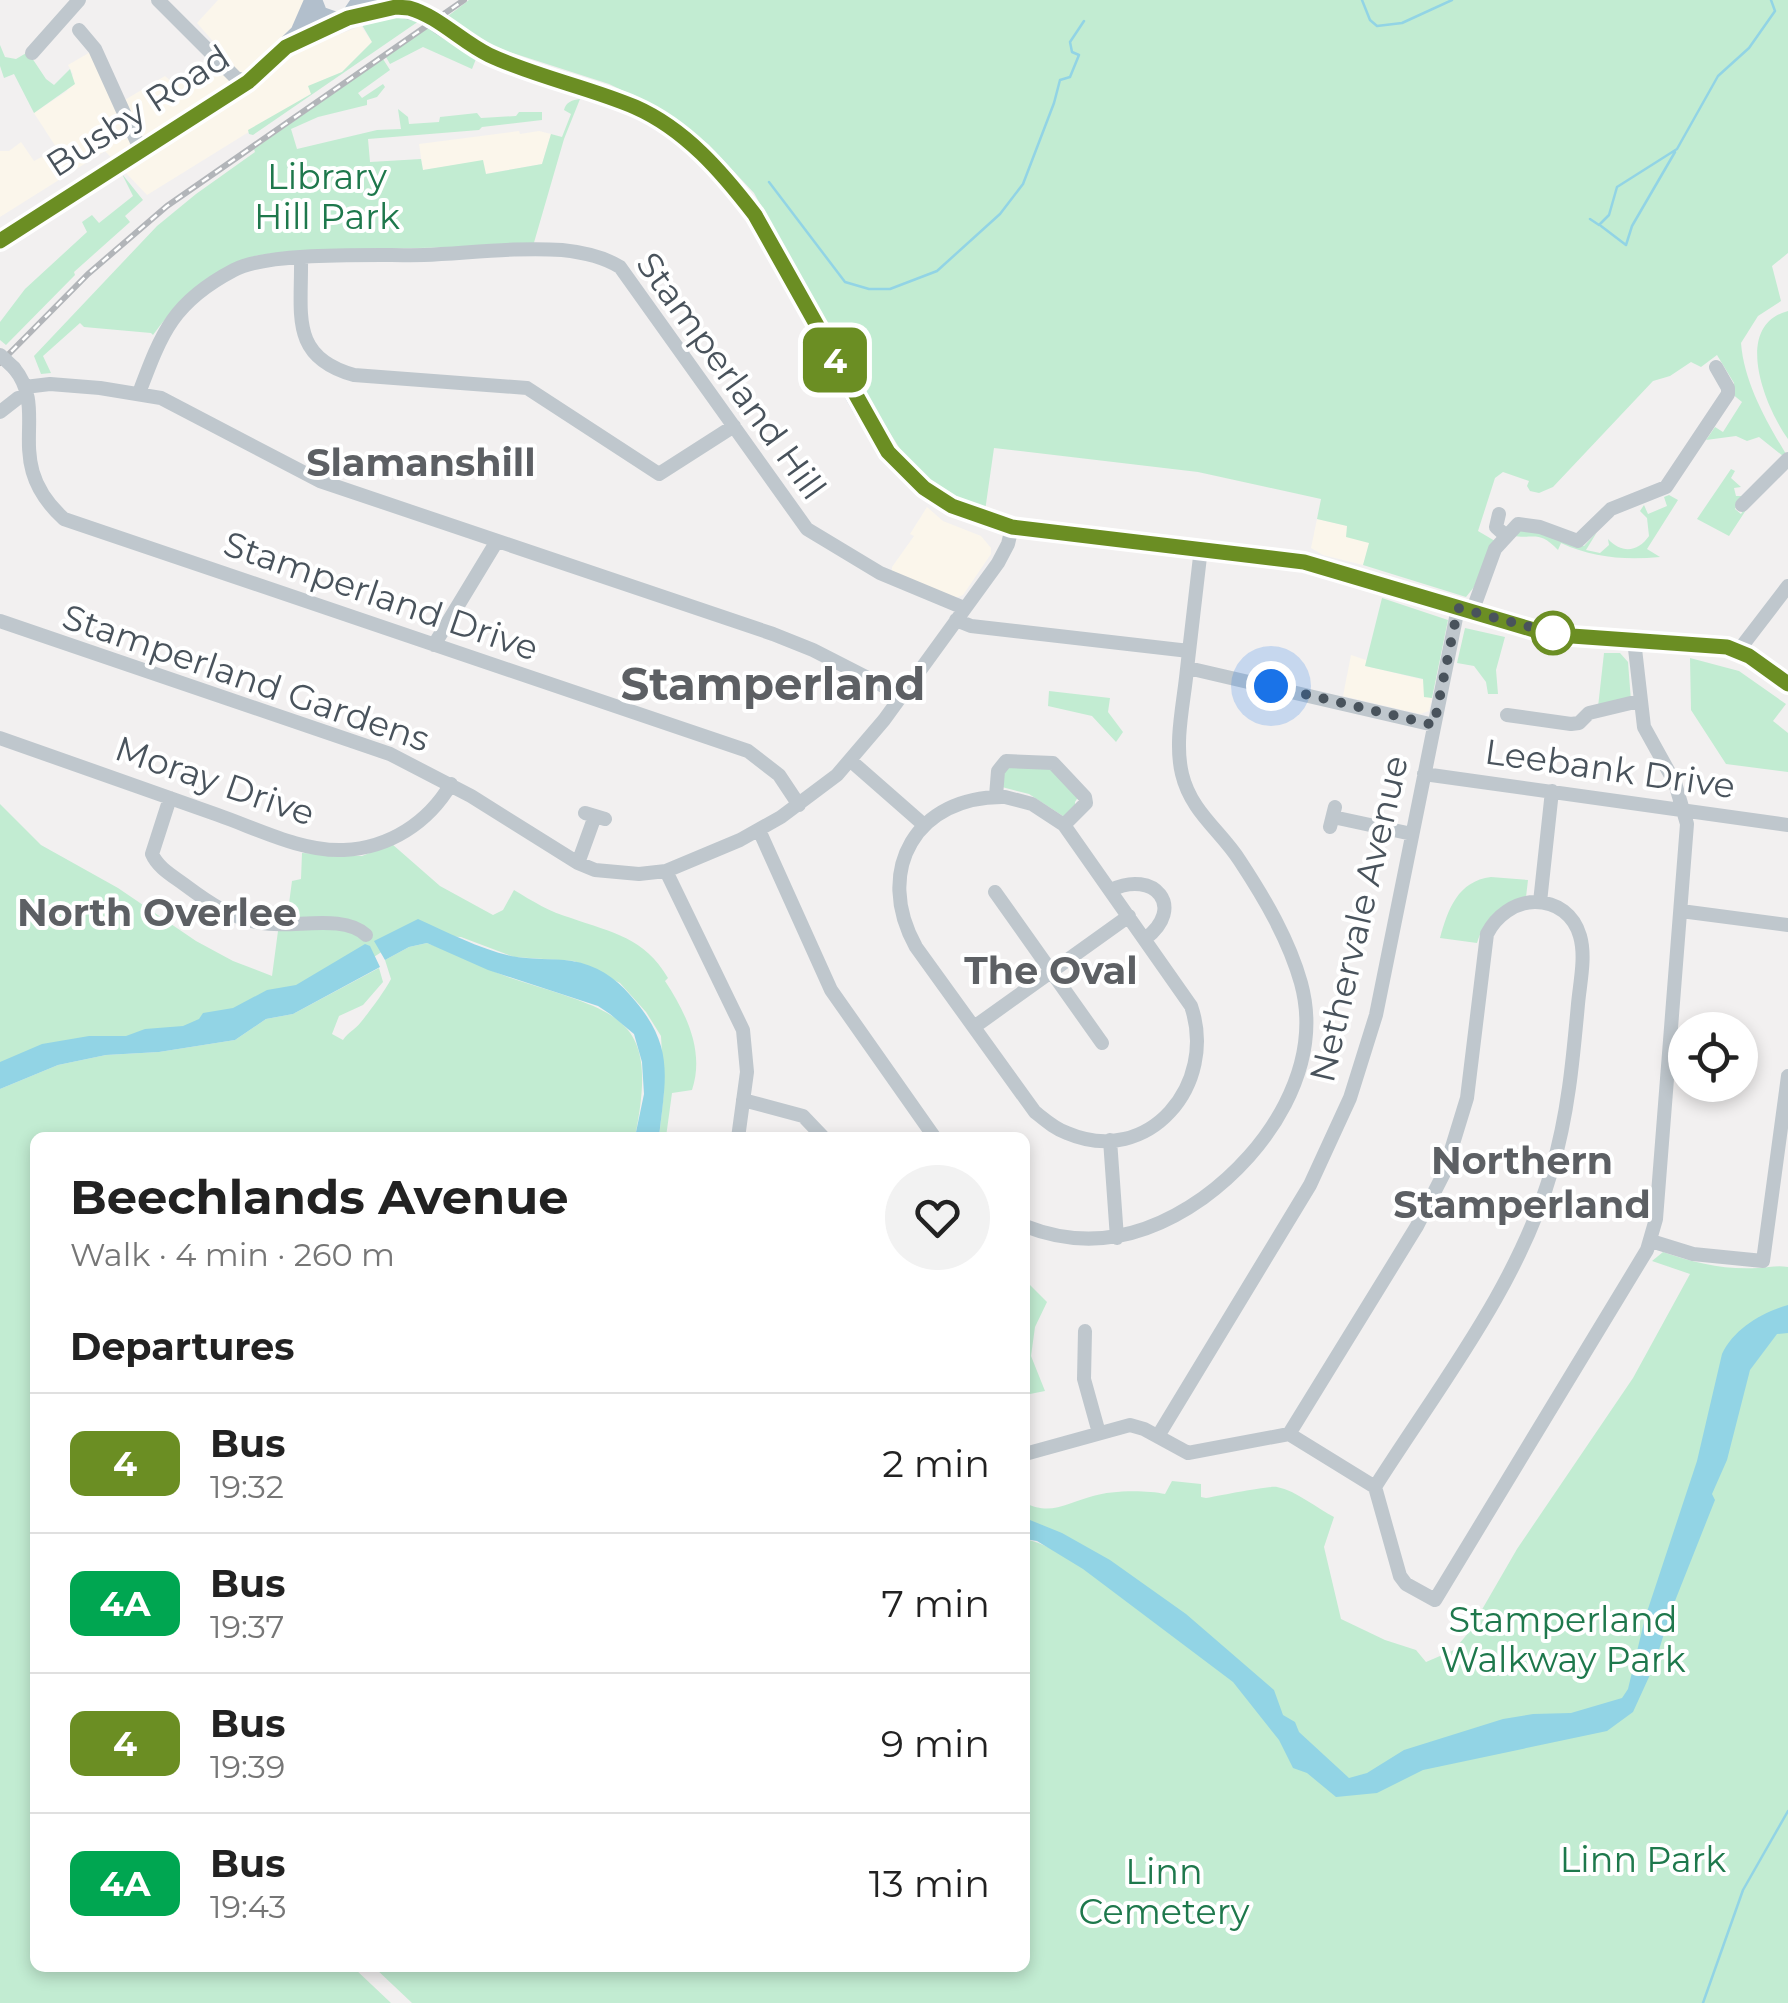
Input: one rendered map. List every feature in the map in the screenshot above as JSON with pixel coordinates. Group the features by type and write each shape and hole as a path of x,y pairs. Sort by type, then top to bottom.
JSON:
{"main road":[{"name":"Busby Road","path":"0,228 261,68 299,32 313,0"},
{"path":"313,0 322,18 344,20 365,0 423,14 489,55 655,117 716,167 755,215 861,408 896,463 952,506 1012,527 1304,562 1549,632 1702,643 1739,650 1788,684"},
{"path":"286,47 344,20 396,7"},
{"name":"Busby Road","path":"0,241 242,80"}],"street":[{"path":"32,53 41,35 80,0"},
{"path":"158,0 242,80"},
{"path":"78,30 98,56 138,144"},
{"name":"Stamperland Hill","path":"139,393 161,334 174,315 236,268 302,258 562,250 602,258 620,267 813,534 960,614 967,625 1189,651"},
{"path":"302,258 306,343 320,361 336,371 354,376 517,385 657,474 666,472 734,426"},
{"path":"0,355 14,368 26,391"},
{"path":"1499,514 1496,526 1506,536 1524,523 1578,542 1611,510 1666,488 1728,394 1716,367"},
{"path":"0,412 26,391 50,384 161,398 320,481 773,634 901,695"},
{"name":"Stamperland Drive","path":"26,391 23,464 43,499 64,519 748,752 779,775 799,805"},
{"path":"1742,505 1788,459"},
{"path":"1740,479 1754,491"},
{"name":"Stamperland Gardens","path":"0,621 370,747 451,784 578,863 620,874 666,871 759,830 799,805 850,761 1004,552 1012,527"},
{"name":"Nethervale Avenue","path":"1158,1436 1334,1138 1376,1014 1434,725 1465,610 1494,548 1506,536"},
{"path":"434,645 497,541"},
{"path":"1030,1227 1078,1240 1116,1238 1148,1228 1192,1206 1250,1157 1280,1114 1296,1079 1306,1012 1301,985 1280,930 1239,858 1194,804 1182,776 1180,742 1201,548"},
{"path":"1739,650 1788,586"},
{"path":"1030,1453 1130,1426 1195,1454 1289,1434 1375,1487 1400,1576 1435,1600 1651,1241 1656,1218 1688,824 1675,784 1644,726 1638,701 1634,640"},
{"path":"1188,668 1434,725"},
{"path":"1507,715 1571,724 1589,713 1638,701"},
{"name":"Moray Drive","path":"0,738 285,839 340,851 364,848 404,833 428,814 451,784"},
{"path":"850,761 924,826"},
{"path":"996,796 998,771 1006,762 1054,763 1086,798 1086,803 1064,826"},
{"name":"Leebank Drive","path":"1424,774 1788,824"},
{"path":"1540,902 1552,791"},
{"path":"996,796 1032,804 1064,826 1192,1006 1199,1051 1186,1092 1164,1118 1146,1130 1110,1140 1084,1138 1066,1133 1035,1112 916,947 902,920 898,897 900,869 924,826 945,809 970,798 996,796"},
{"path":"170,798 152,850 154,860 230,915 286,930 337,922 359,928 366,935"},
{"path":"578,863 595,816"},
{"path":"1332,817 1412,834"},
{"path":"759,830 831,990 931,1132"},
{"path":"666,871 742,1030 747,1072 739,1132"},
{"path":"1111,890 1136,882 1147,884 1160,895 1164,902 1163,921 1145,938"},
{"path":"995,893 1103,1043"},
{"path":"1289,1434 1418,1226 1444,1173 1467,1098 1487,934 1504,914 1526,902 1557,906 1568,915 1580,937 1582,956 1572,1069 1553,1168 1525,1244 1503,1286 1375,1487"},
{"path":"1681,911 1788,925"},
{"path":"974,1027 1129,916"},
{"path":"1651,1241 1692,1254 1763,1261 1788,1076"},
{"path":"743,1100 804,1116 819,1132"},
{"path":"1110,1140 1116,1238"},
{"path":"1085,1331 1084,1379 1099,1433"}],"shaded area":[{"path":"218,0 307,0 314,20 332,37 361,26 372,42 342,72 309,86 312,93 147,195 105,151 0,217 0,151 9,151 21,142 34,161 53,151 56,147 34,113 67,91 73,74 68,65 92,51 123,101 165,76 174,84 190,77 218,47 197,23"},
{"path":"519,131 551,134 542,164 485,174 482,161 423,170 419,144"},
{"path":"927,507 943,521 981,536 991,548 991,554 963,595 956,598 892,572"},
{"path":"1317,519 1348,526 1370,543 1363,565 1311,548"},
{"path":"1351,655 1366,660 1366,666 1424,680 1425,696 1432,698 1429,711 1420,714 1343,696"}],"green space":[{"path":"469,0 1788,0 1788,253 1772,266 1781,301 1758,316 1741,343 1751,387 1786,454 1783,456 1759,437 1747,441 1736,436 1706,440 1715,427 1723,432 1742,402 1731,393 1734,383 1717,355 1701,367 1691,362 1670,376 1653,381 1553,487 1539,493 1530,491 1529,481 1503,472 1495,478 1478,531 1495,541 1466,597 1363,565 1369,543 1346,537 1347,526 1317,519 1321,499 1198,472 994,448 985,511 953,497 919,472 900,449 857,380 754,193 708,144 653,105 609,84 500,49 444,19"},
{"path":"400,16 419,21 253,135 249,134 248,130 311,94 308,86 342,72 372,42 362,25"},
{"path":"428,28 476,59 472,69 423,47 390,64 386,57"},
{"path":"0,45 5,57 16,59 28,52 54,85 70,69 75,84 34,113 14,74 4,78"},
{"name":"Library Hill Park","path":"383,59 390,70 358,93 362,98 383,84 385,87 377,97 367,100 367,105 318,117 291,129 297,149 377,130 401,129 398,109 408,117 409,124 477,113 481,118 542,112 542,120 479,130 368,139 370,162 421,159 423,170 483,160 486,174 542,164 551,134 562,137 571,114 564,110 566,105 580,99 564,139 533,246 293,252 250,257 203,283 153,335 84,327 80,323 43,356 51,373 41,374 34,356 157,226 254,149"},
{"path":"122,174 143,200 125,216 130,222 74,272 6,345 0,340 0,322 25,289 87,232 82,222 92,215 99,223 133,196"},
{"path":"1788,311 1788,439 1763,388 1757,350 1761,333 1771,319"},
{"path":"1731,469 1735,471 1731,478 1741,487 1734,488 1736,496 1742,496 1735,509 1741,514 1748,507 1729,536 1697,519"},
{"path":"1669,495 1678,500 1647,549 1660,557 1609,557 1561,543 1558,550 1541,538 1513,536 1524,528 1584,546 1597,532 1586,550 1600,553 1609,545 1608,539 1624,549 1635,548 1649,536 1647,518 1640,511 1644,505 1648,514 1667,506 1664,497"},
{"path":"1382,598 1448,620 1432,698 1424,697 1423,679 1365,666"},
{"path":"1465,628 1505,637 1496,670 1498,694 1488,694 1486,682 1474,666 1457,663"},
{"path":"1604,653 1620,653 1628,662 1631,701 1598,707"},
{"path":"1690,658 1739,671 1786,704 1773,721 1788,733 1788,772 1726,764 1691,710"},
{"path":"1049,691 1110,698 1108,712 1123,732 1116,742 1092,716 1048,706"},
{"path":"1043,763 1080,794 1066,818 1029,794 1002,787 1003,767"},
{"path":"0,804 41,845 118,888 196,941 272,976 278,931 286,926 292,881 301,879 302,853 362,856 392,844 440,886 493,915 503,910 514,890 556,913 638,945 668,978 665,981 691,1033 696,1061 692,1090 672,1093 667,1132 660,1132 664,1092 661,1036 620,983 574,961 514,957 461,937 409,934 354,970 251,1009 0,1076"},
{"path":"1491,877 1528,880 1526,897 1495,913 1477,943 1440,938 1462,890"},
{"path":"427,943 608,1013 625,1027 636,1044 642,1067 636,1132 30,1132 30,1972 358,1972 391,2003 0,2003 0,1089 58,1065 106,1055 159,1052 235,1040 266,1019 293,1014 379,968 383,982 363,1005 339,1016 332,1034 343,1040 391,979 385,960 409,947"},
{"path":"1663,1252 1721,1267 1788,1267 1788,2003 412,2003 379,1972 1030,1972 1030,1541 1084,1568 1181,1640 1186,1633 1030,1531 1030,1505 1051,1508 1110,1493 1165,1494 1172,1481 1201,1484 1201,1497 1206,1498 1265,1488 1284,1489 1334,1517 1324,1547 1341,1619 1416,1650 1426,1662 1454,1650 1469,1632 1517,1549 1633,1378 1690,1274 1652,1261"},
{"path":"1030,1285 1047,1302 1035,1327 1031,1356 1045,1391 1030,1394"}],"water":[{"path":"418,919 499,953 581,963 604,973 630,995 661,1046 665,1078 660,1132 636,1132 644,1094 642,1062 634,1034 610,1014 598,1006 488,970 427,943 409,947 385,960 374,941"},
{"path":"365,944 370,946 380,967 293,1014 266,1019 235,1040 159,1052 106,1055 58,1065 0,1089 0,1062 42,1044 183,1026 203,1013 233,1008 267,990 296,985"},
{"path":"1788,1305 1788,1333 1777,1334 1750,1370 1727,1460 1712,1494 1715,1500 1671,1611 1654,1666 1633,1712 1607,1731 1423,1770 1377,1793 1336,1797 1307,1773 1293,1768 1279,1740 1233,1682 1083,1569 1030,1540 1030,1520 1062,1533 1110,1560 1186,1614 1274,1690 1283,1715 1295,1722 1299,1732 1349,1778 1367,1773 1404,1750 1503,1719 1571,1713 1622,1698 1628,1689 1645,1618 1697,1461 1722,1354 1749,1323"}],"waterway":[{"path":"1362,0 1370,20 1377,26 1402,23 1452,0"},
{"path":"1590,219 1599,225 1609,215 1617,187 1677,149 1718,76 1749,48 1775,11 1771,0"},
{"path":"769,182 845,282 869,289 890,289 937,271 1000,214 1023,184 1060,80 1070,77 1079,55 1072,52 1070,42 1084,21"},
{"path":"1601,226 1626,245 1632,226 1675,152"},
{"path":"1703,2003 1743,1890 1788,1811"}],"railway":[{"path":"0,363 88,274 167,206 464,0"}],"bus line":[{"name":"4","path":"0,241 248,82 286,47 348,18 396,7 409,8 489,55 637,108 683,137 729,181 755,215 861,408 896,463 924,488 970,515 1012,527 1304,562 1534,630 1727,647 1749,656 1788,684"}],"district":[{"name":"Slamanshill","path":"421,463"},
{"name":"Stamperland","path":"773,684"},
{"name":"North Overlee","path":"157,913"},
{"name":"The Oval","path":"1051,971"},
{"name":"Northern Stamperland","path":"1522,1183"}],"route":[{"path":"1271,686 1434,725 1458,608 1553,633"}],"park label":[{"name":"Stamperland Walkway Park","path":"1563,1640"},
{"name":"Linn Park","path":"1643,1860"},
{"name":"Linn Cemetery","path":"1164,1892"}]}
